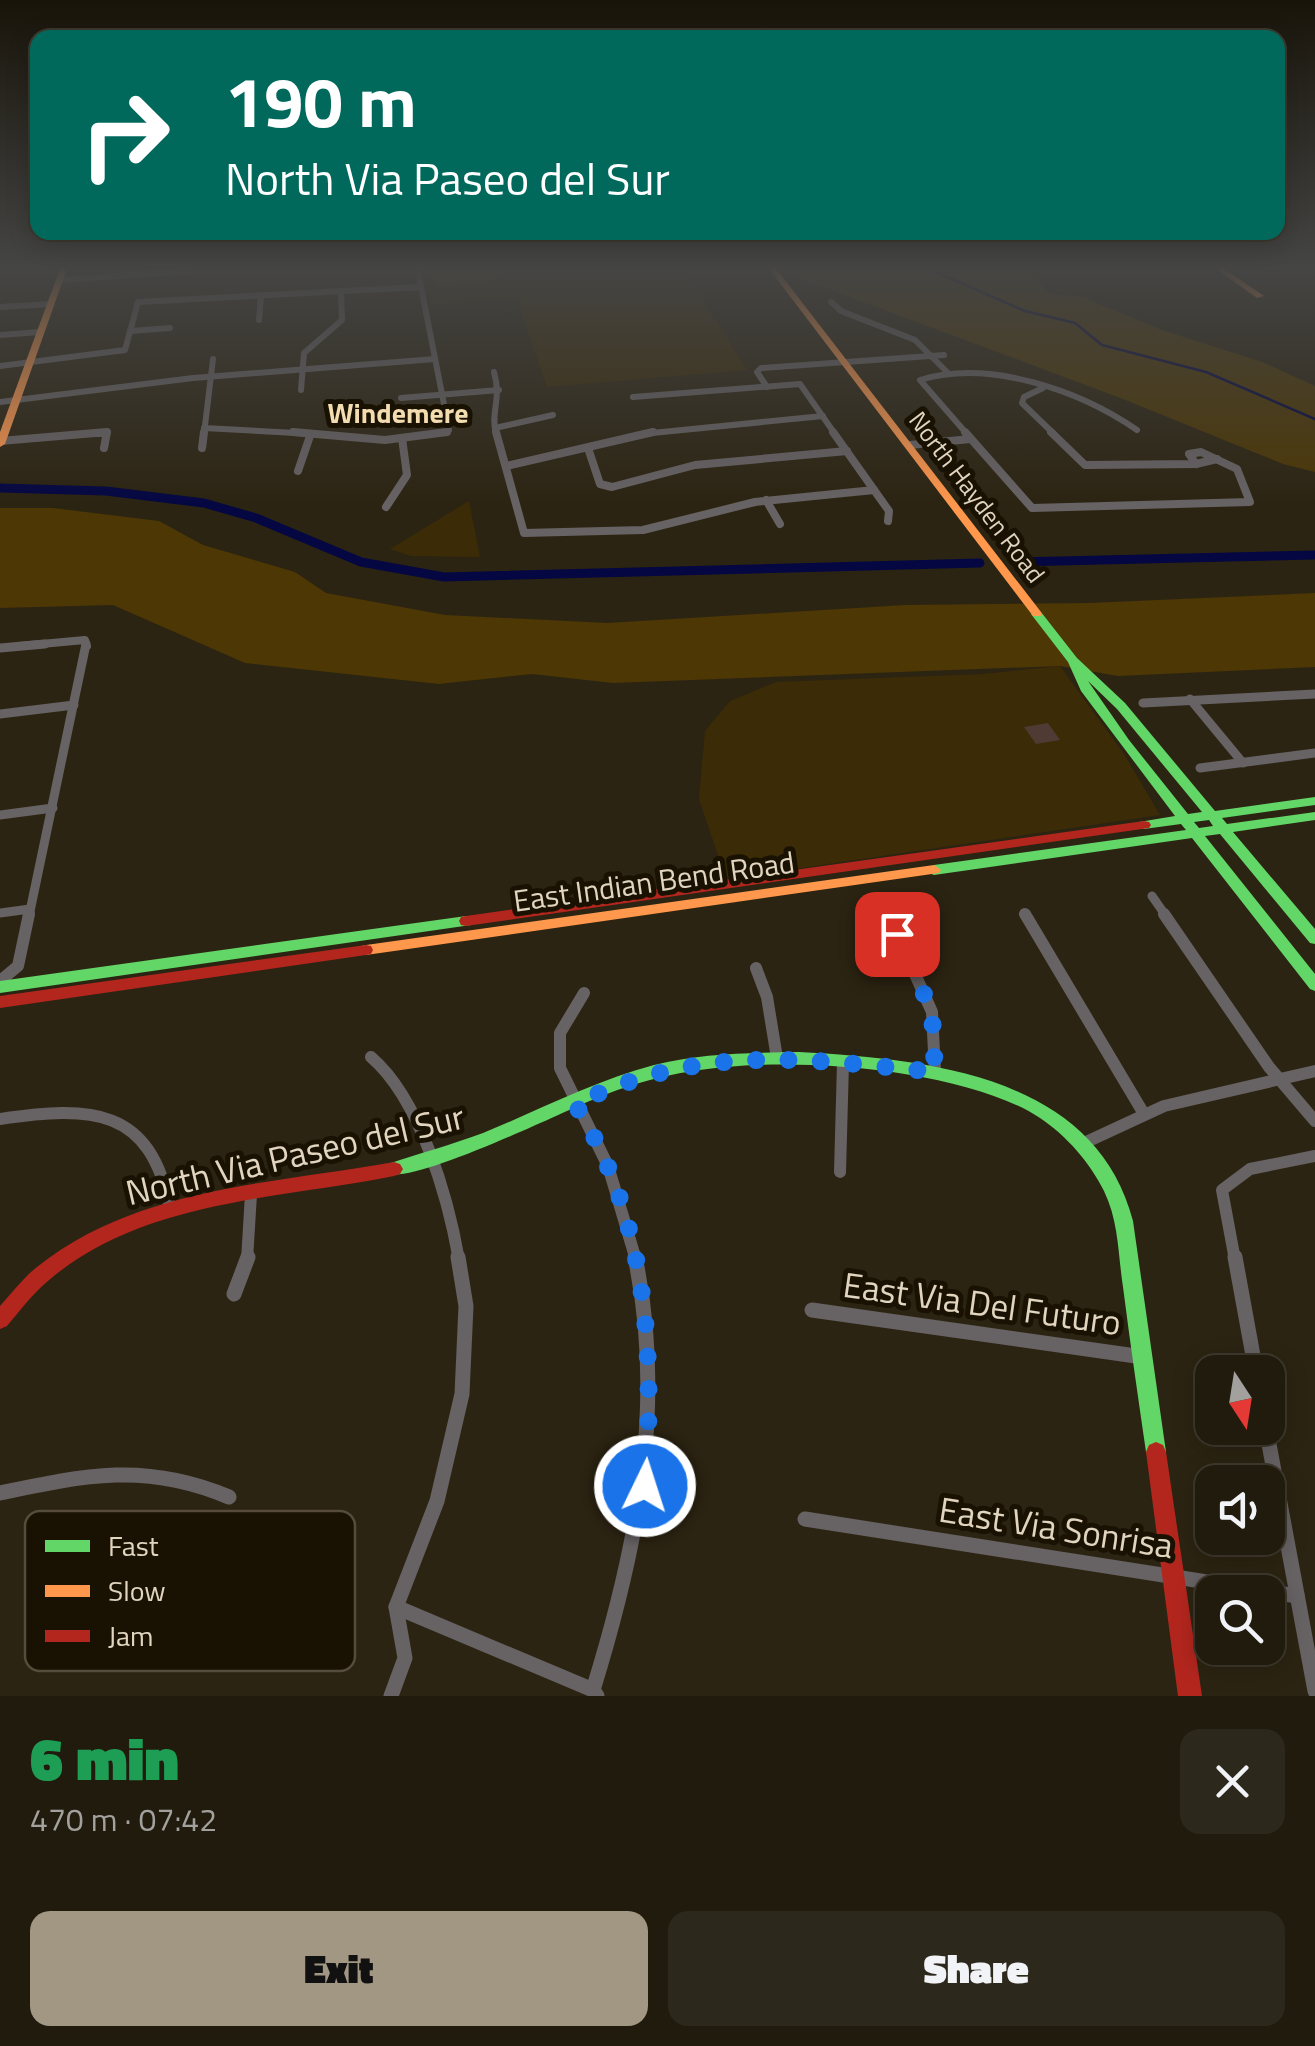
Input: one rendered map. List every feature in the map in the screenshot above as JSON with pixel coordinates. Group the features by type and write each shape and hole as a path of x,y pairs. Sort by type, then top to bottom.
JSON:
{"main road":[{"path":"0,442 8,401 35,345"},
{"name":"North Hayden Road","path":"832,345 1073,660 1103,685 1315,939"},
{"name":"North Hayden Road","path":"1073,660 1089,695 1315,986"},
{"name":"East Indian Bend Road","path":"0,984 1315,801"},
{"name":"East Indian Bend Road","path":"0,1002 1315,816"},
{"name":"North Via Paseo del Sur","path":"0,1320 43,1272 71,1251 124,1222 170,1209 429,1162 483,1144 654,1072 717,1060 777,1058 935,1072 1012,1094 1041,1110 1082,1144"},
{"path":"1082,1144 1115,1191 1126,1221 1170,1576 1190,1696"}],"street":[{"path":"0,366 125,350 126,345"},
{"path":"301,390 301,369 312,345"},
{"path":"204,428 402,438 445,433 449,430 432,345"},
{"path":"917,345 949,374"},
{"path":"767,387 758,370 944,354"},
{"path":"202,448 213,359"},
{"path":"8,401 211,376 435,359"},
{"path":"494,372 500,402 492,416 524,533 642,530 766,500 874,490"},
{"path":"1043,388 1024,397 1022,403 1085,465 1196,464 1217,459 1241,474 1248,504 1032,508 921,378 996,374 1043,388 1113,415 1137,430"},
{"path":"634,398 800,384 889,511 888,521"},
{"path":"401,398 499,390"},
{"path":"495,428 553,415"},
{"path":"506,466 664,429 823,416"},
{"path":"0,442 107,432 104,448"},
{"path":"298,471 304,462 304,444 310,436"},
{"path":"386,508 407,476 402,438"},
{"path":"910,445 970,439"},
{"path":"588,448 604,486 695,465 847,451"},
{"path":"766,500 780,524"},
{"path":"0,648 84,640 74,705 18,966 0,984"},
{"path":"1143,703 1315,694"},
{"path":"1190,700 1244,763"},
{"path":"0,714 74,705"},
{"path":"1200,768 1315,753"},
{"path":"0,814 52,808"},
{"path":"1152,896 1279,1078 1315,1122"},
{"path":"0,914 30,909"},
{"path":"1026,914 1144,1114"},
{"path":"897,934 932,1012 935,1072"},
{"path":"756,968 767,997 777,1058"},
{"path":"396,1607 595,1693 645,1486 650,1421 644,1288 618,1190 558,1067 560,1028 584,992"},
{"path":"371,1057 393,1076 406,1095 454,1232 463,1274 462,1394 437,1501 396,1607 404,1658 391,1696"},
{"path":"840,1172 843,1063"},
{"path":"1082,1144 1144,1114 1200,1096 1315,1071"},
{"path":"0,1119 63,1110 114,1120 136,1132 161,1160 170,1209"},
{"path":"1253,1355 1222,1190 1228,1180 1240,1174 1315,1156"},
{"path":"234,1294 248,1268 250,1194"},
{"name":"East Via Del Futuro","path":"812,1310 1144,1357"},
{"path":"1269,1445 1315,1692"},
{"path":"0,1493 92,1475 146,1470 182,1477 229,1497"},
{"name":"East Via Sonrisa","path":"805,1519 1297,1596"}],"shaded area":[{"path":"533,345 731,345 747,370 547,387"},
{"path":"979,345 1209,345 1262,362 1315,386 1315,472 1283,464"},
{"path":"469,501 480,557 411,556 390,549"},
{"path":"0,508 53,508 159,521 203,545 295,572 326,593 445,615 607,623 905,605 1089,603 1315,593 1315,667 1118,676 1060,666 613,683 532,674 439,684 245,663 113,605 0,608"},
{"path":"1060,666 1124,754 1160,815 726,879 699,799 705,731 730,701 776,682 983,674"}],"building":[{"path":"1048,723 1060,740 1036,744 1024,727"}],"waterway":[{"path":"1103,345 1206,372 1315,419"},
{"path":"0,488 106,491 204,503 256,518 361,562 444,577 980,563"},
{"path":"1015,562 1315,555"}],"traffic: fast":[{"path":"1037,614 1073,660 1121,706 1315,939"},
{"path":"1074,662 1085,688 1125,743 1315,985"},
{"path":"1144,825 1315,801"},
{"path":"934,870 1315,816"},
{"path":"0,987 466,921"},
{"path":"394,1169 461,1149 623,1081 698,1063 746,1059 854,1062 908,1068 1005,1093 1043,1111 1078,1140 1097,1164 1119,1204 1156,1452"}],"traffic: slow":[{"path":"0,444 36,345"},
{"path":"831,345 1037,614"},
{"path":"366,950 934,870"}],"traffic: jam":[{"path":"466,921 1144,825"},
{"path":"0,1002 366,950"},
{"path":"0,1320 42,1274 80,1247 121,1227 210,1200 394,1169"},
{"path":"1156,1452 1190,1696"}],"district":[{"name":"Windemere","path":"398,413"}],"route":[{"path":"645,1486 650,1421 644,1288 618,1190 599,1145 575,1104 654,1072 717,1060 788,1058 935,1072 932,1012 897,934"}]}
